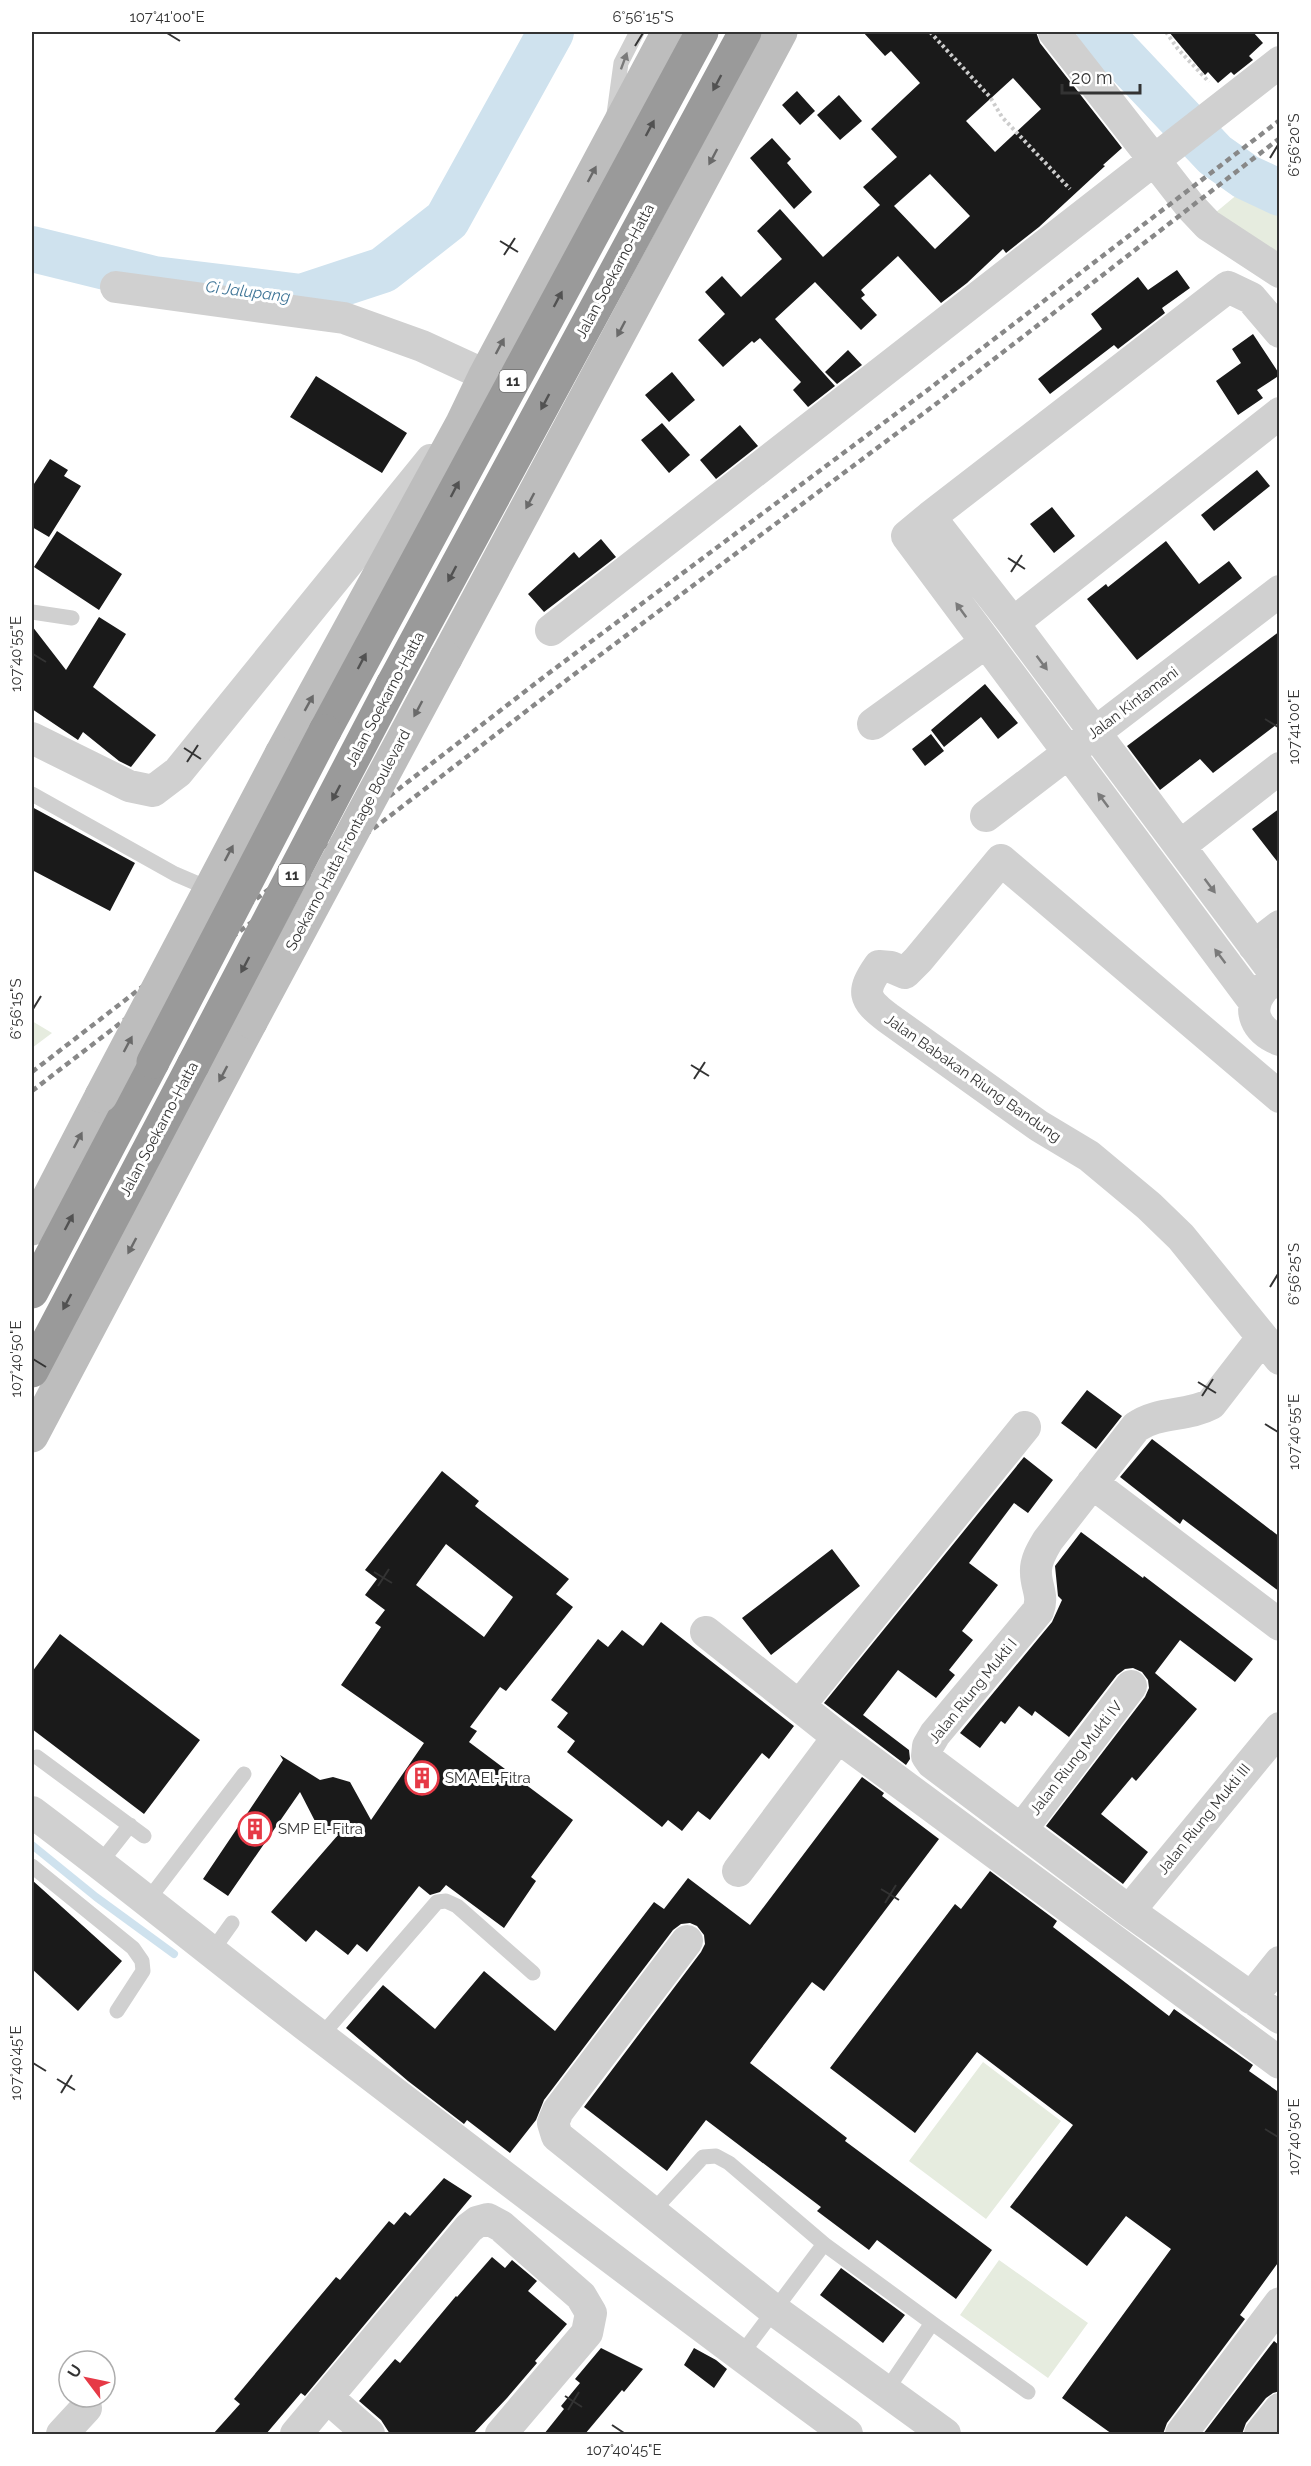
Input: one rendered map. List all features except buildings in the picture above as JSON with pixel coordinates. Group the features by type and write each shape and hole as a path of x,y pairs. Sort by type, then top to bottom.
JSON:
{"highway":[{"name":"11","path":"32,1292 325,731 702,32"},
{"name":"Jalan Soekarno-Hatta","path":"32,1371 392,685 745,32"}],"main road":[{"path":"32,1229 281,754 462,423 485,375 668,32"},
{"name":"Soekarno Hatta Frontage Boulevard","path":"251,1022 780,32"},
{"name":"Jalan Soekarno-Hatta","path":"32,1436 251,1022"}],"street":[{"path":"1054,32 1163,152 1190,206 1208,225 1280,272"},
{"path":"551,630 1280,62"},
{"path":"918,526 1228,286 1251,298 1280,332"},
{"path":"116,287 344,318 422,346 485,375"},
{"path":"1013,623 1280,413"},
{"path":"32,738 129,786 153,791 178,772 462,423"},
{"path":"918,526 1013,623 1280,979 1264,988 1255,1003"},
{"path":"918,526 985,643 1255,1003 1256,1021 1273,1038 1276,1093"},
{"name":"Jalan Kintamani","path":"986,816 1280,591"},
{"path":"873,724 985,643"},
{"path":"1180,846 1280,768"},
{"name":"Jalan Babakan Riung Bandung","path":"1271,1348 1181,1238 1149,1206 1089,1156 1030,1119 888,1018 872,1005 867,998 867,989 879,966 891,967 905,973 1001,860 1276,1093"},
{"path":"1254,946 1280,926"},
{"name":"Jalan Riung Mukti I","path":"1271,1348 1211,1404 1200,1410 1144,1421 1136,1426 1048,1540 1039,1557 1036,1573 1041,1596 1038,1611 928,1746 927,1756 1129,1911 1280,2018"},
{"path":"799,1706 1025,1427"},
{"path":"1092,1483 1280,1625"},
{"path":"706,1632 838,1737 1280,2063"},
{"name":"Jalan Riung Mukti IV","path":"1021,1830 1131,1686"},
{"name":"Jalan Riung Mukti III","path":"1129,1911 1280,1728"},
{"path":"738,1871 838,1737"},
{"path":"32,1812 740,2356 847,2434"},
{"path":"687,1941 558,2111 553,2123 556,2136 774,2310 945,2434"},
{"path":"1251,1998 1280,1962"},
{"path":"296,2434 469,2228 477,2222 488,2219 501,2226 581,2296 591,2313 587,2333 501,2434"},
{"path":"1181,2434 1280,2303"},
{"path":"328,2397 369,2434"},
{"path":"62,2434 85,2409"},
{"path":"1260,2434 1280,2409"}],"lane":[{"path":"613,135 615,97 621,63 637,32"},
{"path":"32,612 72,618"},
{"path":"32,794 146,858 210,889"},
{"path":"37,1757 144,1836"},
{"path":"148,1900 244,1774"},
{"path":"100,1863 130,1825"},
{"path":"32,1866 134,1948 142,1960 144,1971 117,2011"},
{"path":"321,2036 437,1902 446,1900 457,1906 533,1973"},
{"path":"212,1951 232,1923"},
{"path":"651,2213 703,2157 716,2156 729,2163 824,2244 1028,2392"},
{"path":"740,2356 824,2244"},
{"path":"886,2391 932,2323"}],"path":[{"path":"930,32 990,97 1002,117 1089,209"},
{"path":"1166,32 1225,104"}],"shaded area":[{"path":"1245,188 1279,211 1279,255 1215,213"},
{"path":"32,1021 52,1033 32,1048"},
{"path":"983,2062 1061,2121 986,2219 909,2161"},
{"path":"999,2260 1088,2323 1048,2378 960,2315"}],"waterway":[{"name":"Ci Jalupang","path":"32,249 154,279 301,297 383,270 447,220 551,32"},
{"path":"1099,32 1215,155 1246,177 1280,193"},
{"path":"32,1845 96,1897 174,1954"}],"railway":[{"path":"32,1072 545,676 925,392 1280,120"},
{"path":"32,1091 568,679 932,407 1280,138"}],"place":[{"name":"SMA El-Fitra","path":"422,1778"},
{"name":"SMP El-Fitra","path":"255,1829"}]}
